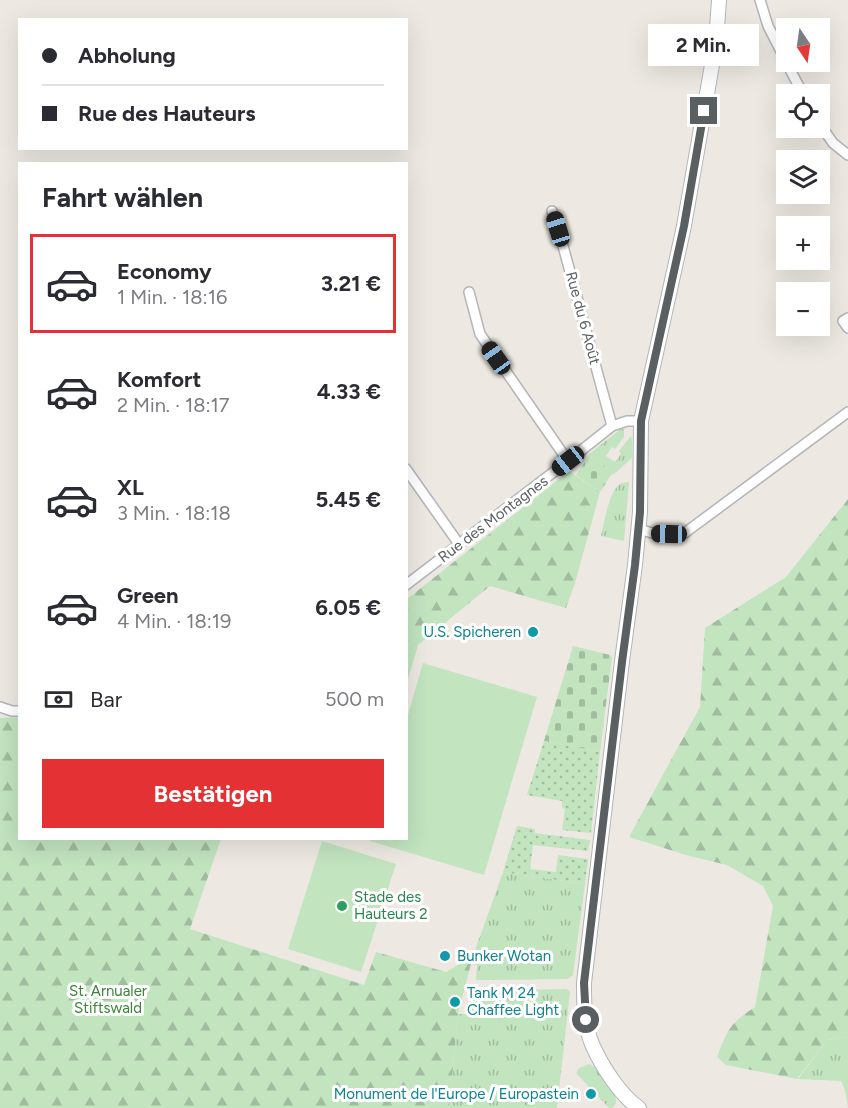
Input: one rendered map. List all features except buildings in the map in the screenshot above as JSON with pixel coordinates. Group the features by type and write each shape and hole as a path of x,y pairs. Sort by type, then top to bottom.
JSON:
{"street":[{"path":"639,1108 611,1078 592,1044 586,1020 584,983 635,565 640,512 641,421 684,226 717,42 718,0"},
{"path":"760,0 768,26 776,42"},
{"path":"830,138 848,155"},
{"name":"Rue du 6 Août","path":"552,211 564,246 612,426"},
{"path":"470,292 480,334 568,461"},
{"path":"848,318 843,321 848,328"},
{"path":"638,529 656,534 682,535 848,412"},
{"name":"Rue des Montagnes","path":"408,583 612,426 627,421 641,421"},
{"path":"408,472 459,544"},
{"path":"0,707 16,711"}],"green space":[{"path":"622,428 624,437 615,449 612,447 606,456 615,462 621,454 619,451 631,436 632,458 611,475 613,472 589,454"},
{"path":"589,456 613,472 600,492 576,475"},
{"path":"569,471 600,492 566,608 490,586 418,645 408,680 408,598"},
{"path":"629,482 624,541 601,536 612,494 619,485"},
{"path":"848,499 848,1037 827,1040 797,1079 726,1065 717,1057 731,1027 755,1007 773,906 763,886 727,865 629,837 700,707 705,628 786,577"},
{"path":"573,646 612,657 600,752 544,741"},
{"path":"423,663 537,697 484,875 370,841 408,840 408,715"},
{"name":"St. Arnualer Stiftswald","path":"18,717 18,840 221,840 190,929 364,985 376,952 446,972 473,956 458,1014 449,1108 0,1108 0,718"},
{"path":"544,741 600,752 591,833 562,830 565,809 562,808 562,801 527,795"},
{"path":"517,826 535,829 535,833 590,840 588,851 533,845 530,869 556,872 558,855 588,859 585,884 503,872"},
{"name":"Stade des Hauteurs 2","path":"322,841 396,864 361,972 288,949"},
{"path":"503,872 585,884 573,975 567,979 476,980 477,965 472,964 473,956"},
{"path":"567,989 570,992 557,1108 449,1108 458,1014 468,1014 470,991"},
{"path":"848,1037 848,1108 841,1081 798,1079 827,1040"},
{"path":"589,1064 594,1067 615,1096 616,1103 612,1108 609,1108 576,1073 579,1068"}],"place":[{"name":"U.S. Spicheren","path":"533,632"},
{"name":"Stade des Hauteurs 2","path":"342,906"},
{"name":"Bunker Wotan","path":"445,956"},
{"name":"Tank M 24 Chaffee Light","path":"455,1002"},
{"name":"Monument de l'Europe / Europastein","path":"591,1094"}],"route":[{"path":"586,1020 584,983 640,512 641,421 684,226 704,111"}]}
